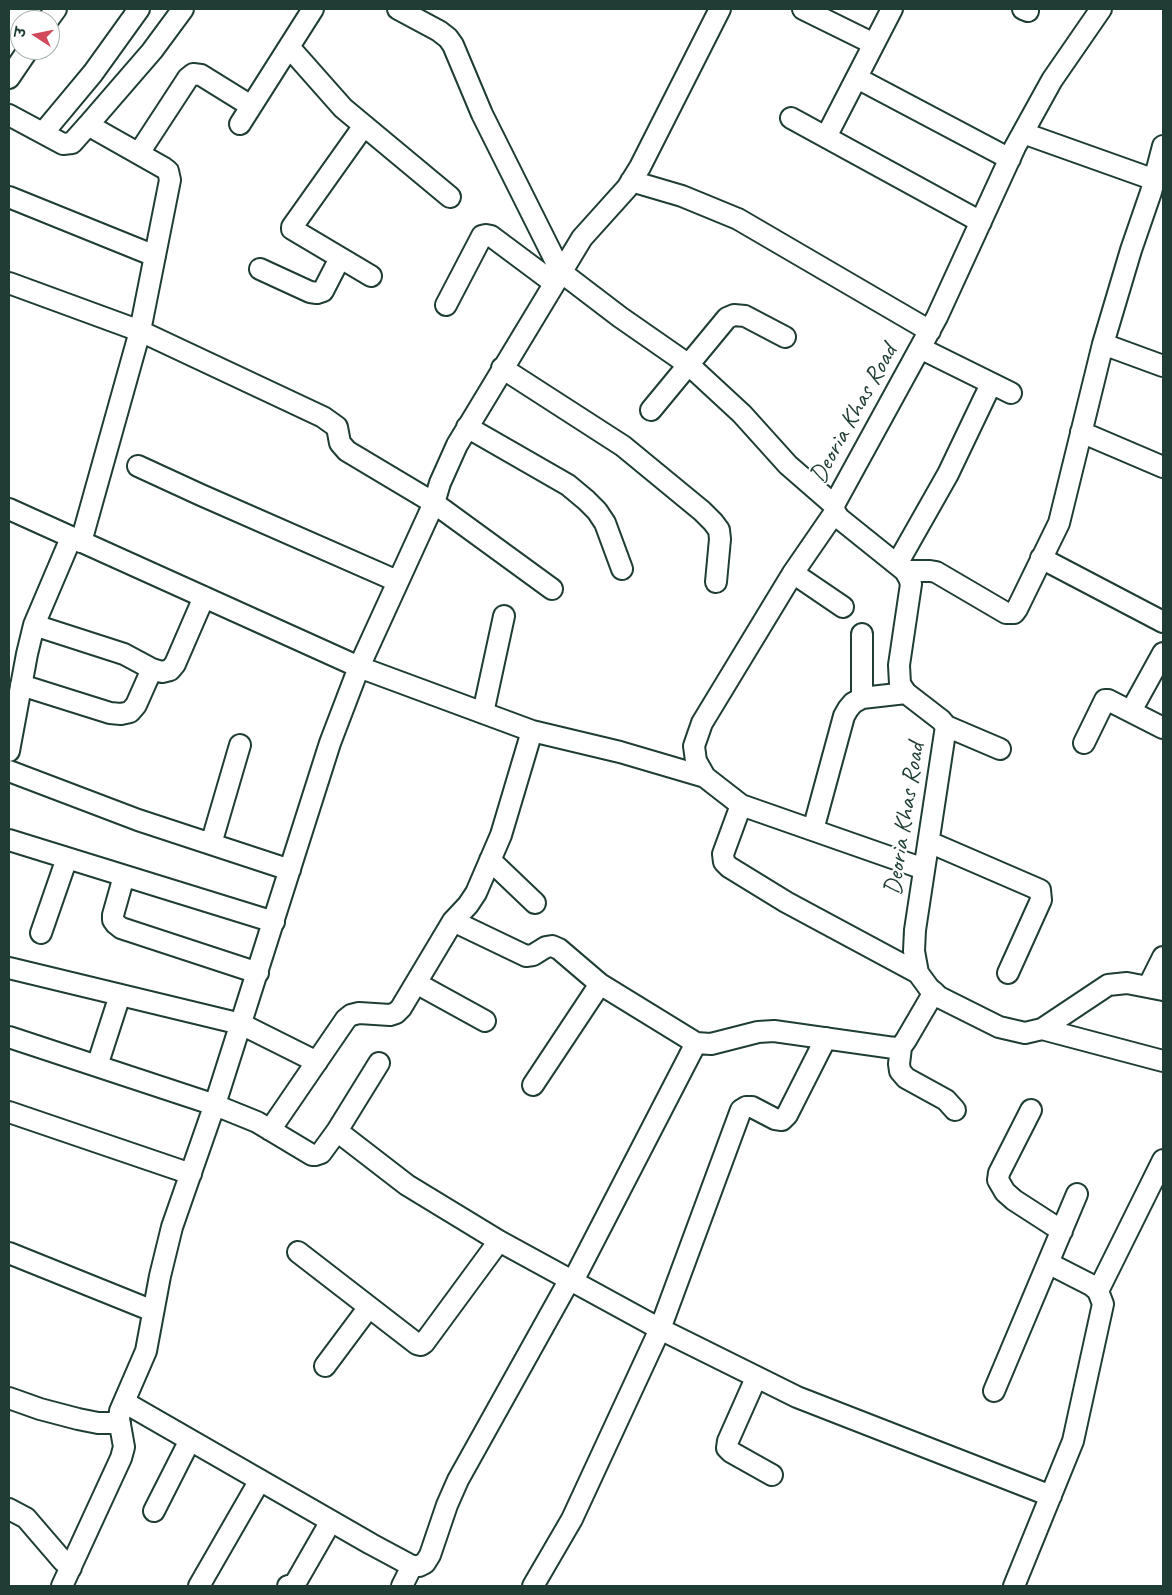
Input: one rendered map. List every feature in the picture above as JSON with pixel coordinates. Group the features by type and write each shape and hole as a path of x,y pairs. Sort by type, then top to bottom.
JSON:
{"street":[{"path":"43,132 93,73 139,9"},
{"path":"9,115 64,144 72,143 152,51 183,9"},
{"path":"240,124 313,9"},
{"path":"398,9 439,31 453,45 482,114 558,278"},
{"path":"62,1586 122,1458 124,1447 120,1411 146,1351 160,1276 172,1227 215,1105 330,743 359,667 434,503 452,456 467,427 582,238 626,188 640,167 720,9"},
{"path":"803,9 874,44"},
{"path":"826,136 892,9"},
{"name":"Deoria Khas Road","path":"901,568 839,518 834,509 930,331 1023,133 1052,80 1101,9"},
{"path":"289,46 343,108 363,127 450,197"},
{"path":"9,78 21,60"},
{"path":"139,154 188,78 193,74 201,75 251,106"},
{"path":"857,78 1010,159"},
{"path":"791,118 981,222"},
{"path":"9,751 34,625 76,540 140,331 170,176 164,168 88,125"},
{"path":"363,127 292,227 293,232 371,276"},
{"path":"1023,133 1156,189"},
{"path":"901,568 936,572 1010,614 1014,613 1017,609 1059,523 1103,344 1131,250 1156,189 1163,146"},
{"path":"631,181 682,196 738,219 930,331"},
{"path":"9,197 155,256"},
{"path":"446,304 482,236 491,236 620,317 689,365 742,414 788,465 834,509 702,723 694,746 696,761 705,777"},
{"path":"260,269 310,292 317,293 323,291 340,258"},
{"path":"9,283 140,331 323,417 337,427 340,443 347,451 434,503 552,589"},
{"path":"651,410 727,318 734,315 745,316 785,337"},
{"path":"1103,344 1163,366"},
{"path":"920,348 1010,393"},
{"path":"502,368 623,446 707,516 719,530 720,539 716,582"},
{"path":"901,568 991,384"},
{"path":"467,427 568,485 586,500 597,511 604,523 622,569"},
{"path":"1081,432 1163,467"},
{"path":"138,466 397,581"},
{"path":"9,509 359,667 532,731 620,752 705,777 741,805 924,869"},
{"path":"1041,558 1163,622"},
{"path":"814,830 844,716 853,702 862,698 906,693 900,684 899,674 911,584 901,568"},
{"path":"794,572 843,607"},
{"path":"34,625 124,654 152,669 162,672 170,670 175,664 204,597"},
{"path":"483,713 504,616"},
{"path":"862,634 862,698"},
{"path":"1131,711 1163,652"},
{"path":"21,685 110,713 121,714 130,712 136,705 152,669"},
{"name":"Deoria Khas Road","path":"906,693 946,726 915,930 914,951 918,973"},
{"path":"1084,743 1105,700 1163,728"},
{"path":"946,726 1000,749"},
{"path":"270,1130 346,1019 359,1013 396,1013 453,921 476,893 501,835 532,731"},
{"path":"211,844 240,745"},
{"path":"9,771 138,820 290,870"},
{"path":"741,805 723,854 724,862 729,867 786,902 918,973 934,992 999,1027 1025,1033 1042,1029 1108,985 1127,983 1156,988 1163,956"},
{"path":"9,840 274,922"},
{"path":"929,842 1040,890 1040,900 1008,973"},
{"path":"41,933 67,858"},
{"path":"490,860 535,903"},
{"path":"124,876 113,914 113,920 121,928 258,973"},
{"path":"453,921 526,956 533,955 546,947 552,946 559,949 600,984 696,1043 711,1044 758,1032 774,1031 894,1048 901,1047"},
{"path":"9,968 241,1024 317,1062"},
{"path":"416,983 485,1021"},
{"path":"533,1085 600,984"},
{"path":"934,992 901,1047 898,1064 900,1071 906,1078 946,1100 955,1110"},
{"path":"97,1066 120,994"},
{"path":"1042,1029 1163,1061"},
{"path":"9,1037 215,1105 270,1130 312,1155 321,1153 379,1063"},
{"path":"533,1586 572,1520 660,1329 741,1110 746,1107 752,1107 775,1119 782,1120 787,1115 826,1038"},
{"path":"124,1402 412,1566 425,1564 458,1480 571,1280 696,1043"},
{"path":"1031,1110 999,1173 998,1180 1014,1200 1062,1231"},
{"path":"9,1112 190,1174"},
{"path":"336,1131 407,1185 499,1241 660,1329 797,1397 1051,1496"},
{"path":"1098,1290 1156,1193 1163,1160"},
{"path":"994,1391 1077,1194"},
{"path":"298,1252 417,1344 421,1345 499,1241"},
{"path":"9,1253 153,1311"},
{"path":"1014,1586 1076,1431 1103,1304 1098,1290 1048,1263"},
{"path":"325,1366 369,1307"},
{"path":"756,1378 728,1441 727,1448 772,1475"},
{"path":"9,1398 78,1419 98,1423 120,1423"},
{"path":"154,1511 190,1440"},
{"path":"199,1586 260,1480"},
{"path":"9,1509 26,1518 71,1568"},
{"path":"278,1586 293,1585 296,1582 331,1521"},
{"path":"402,1586 412,1566"}]}
